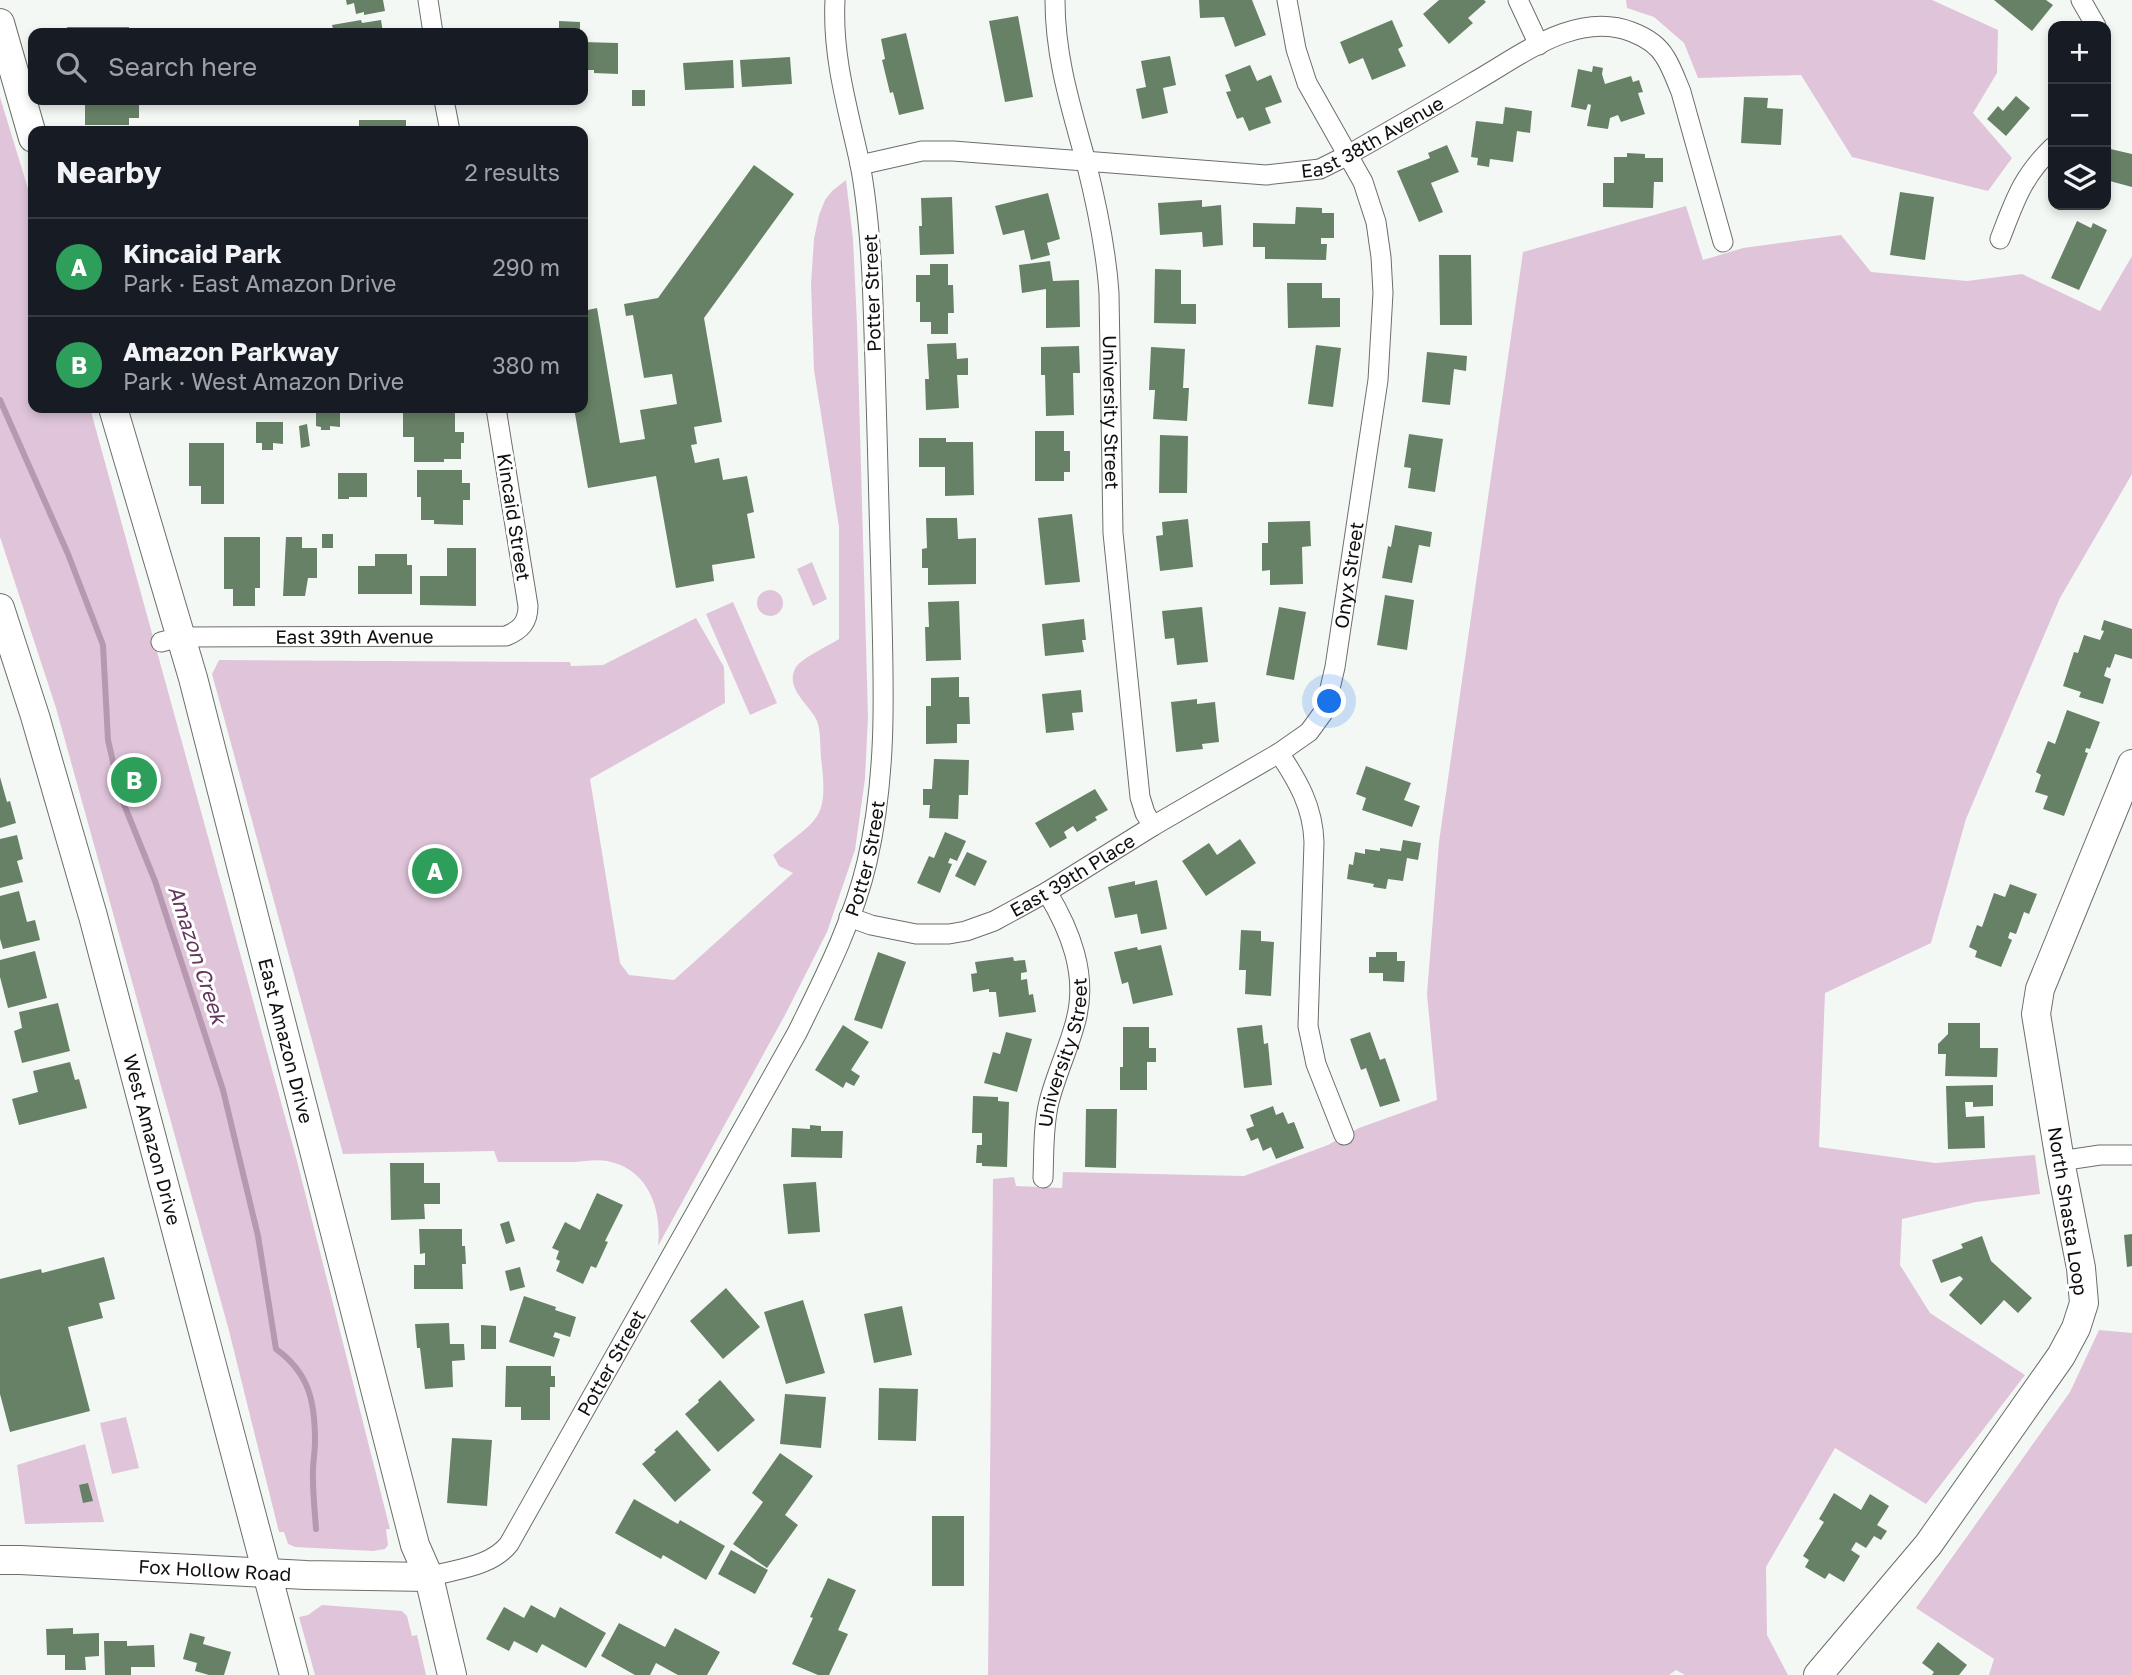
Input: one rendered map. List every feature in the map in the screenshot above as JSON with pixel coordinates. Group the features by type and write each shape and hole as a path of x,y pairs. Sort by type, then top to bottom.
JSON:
{"street":[{"path":"428,0 432,28"},
{"name":"Potter Street","path":"429,1577 494,1558 509,1544 797,1033 827,972 866,864 877,813 883,738 872,276 869,217 837,59 835,0"},
{"name":"University Street","path":"1055,0 1055,30 1061,72 1085,160 1106,254 1113,533 1139,797 1153,826"},
{"name":"Onyx Street","path":"1279,753 1309,732 1325,710 1329,696 1378,380 1383,293 1376,222 1363,182 1307,83 1296,49 1287,0"},
{"path":"1518,0 1539,45"},
{"path":"2081,0 2093,21"},
{"path":"0,23 30,126"},
{"name":"East 38th Avenue","path":"860,165 922,150 1266,175 1320,169 1539,45 1579,28 1608,26 1639,35 1653,44 1673,70 1723,242"},
{"path":"445,105 449,126"},
{"path":"2000,239 2025,178 2048,152"},
{"name":"East Amazon Drive","path":"114,413 171,640 193,678 415,1545 429,1577 452,1675"},
{"name":"Kincaid Street","path":"497,413 528,606 524,625"},
{"name":"West Amazon Drive","path":"0,608 36,716 93,916 295,1675"},
{"name":"East 39th Avenue","path":"171,640 506,636 524,625"},
{"path":"1279,753 1306,799 1313,829 1308,1026 1316,1064 1344,1135"},
{"name":"East 39th Place","path":"849,917 916,934 966,931 987,924 1047,892 1153,826 1279,753"},
{"name":"North Shasta Loop","path":"1818,1675 1928,1545 2061,1356 2076,1328 2084,1303 2081,1268 2036,1014 2040,989 2132,764"},
{"name":"University Street","path":"1043,1178 1049,1103 1077,1018 1079,984 1070,934 1047,892"},
{"path":"2060,1161 2101,1155 2132,1155"},
{"name":"Fox Hollow Road","path":"0,1560 429,1577"}],"shaded area":[{"path":"1626,0 1932,0 1998,30 1997,73 1973,113 2012,158 1988,191 1852,157 1801,75 1698,78 1684,43 1654,17 1627,8"},
{"path":"0,97 28,189 28,413 91,413 295,1153 390,1529 386,1529 388,1545 385,1549 373,1551 295,1547 288,1544 284,1532 279,1532 228,1327 56,708 0,537"},
{"path":"846,180 853,239 857,324 868,716 865,779 855,850 827,932 785,1015 658,1246 658,1219 650,1193 643,1182 621,1165 595,1160 498,1162 494,1151 343,1154 212,674 219,660 570,662 571,666 603,665 696,618 724,667 725,703 590,779 620,963 629,975 674,980 793,873 779,866 773,855 810,825 821,807 823,779 820,734 814,715 796,690 793,676 802,661 839,639 839,527 814,370 811,284 814,239 819,215 825,200"},
{"path":"1686,206 1703,260 1743,248 1841,235 1871,272 1967,281 2022,274 2100,311 2132,256 2132,474 2060,598 1966,819 1931,943 1825,993 1819,1147 1935,1163 2035,1155 2040,1194 1976,1202 1902,1219 1900,1265 1930,1313 2025,1375 1926,1504 1835,1448 1766,1567 1767,1635 1788,1675 1685,1675 1676,1670 1669,1675 988,1675 993,1179 1014,1177 1016,1186 1062,1188 1063,1172 1244,1176 1328,1145 1359,1128 1437,1100 1427,994 1439,842 1523,252"},
{"path":"812,562 827,599 813,606 797,569"},
{"path":"770,590 779,594 783,603 779,612 770,616 761,612 757,603 761,594"},
{"path":"733,602 777,703 750,715 706,614"},
{"path":"2099,1330 2132,1333 2132,1675 1989,1675 1994,1659 1916,1608 2070,1392"},
{"path":"126,1417 139,1468 112,1474 100,1423"},
{"path":"85,1444 104,1522 25,1524 17,1465"},
{"path":"322,1605 402,1611 407,1616 412,1636 417,1635 426,1675 315,1675 299,1617 308,1615"}],"building":[{"path":"346,0 383,0 385,11 356,14 354,3 347,5"},
{"path":"1199,0 1252,0 1266,35 1235,47 1224,17 1200,18"},
{"path":"1439,0 1486,2 1468,18 1473,23 1449,44 1423,14"},
{"path":"1994,0 2046,0 2053,5 2032,31"},
{"path":"1018,16 1033,97 1005,102 989,21"},
{"path":"381,20 382,28 333,28 332,25"},
{"path":"1392,20 1403,46 1398,49 1406,66 1372,80 1363,58 1349,64 1340,42"},
{"path":"559,21 580,22 580,28 559,28"},
{"path":"67,27 129,27 129,28"},
{"path":"906,33 924,109 899,115 893,92 890,93 882,60 885,59 881,39"},
{"path":"588,42 618,43 618,74 594,73 594,70 588,70"},
{"path":"1170,56 1176,85 1163,88 1168,113 1142,119 1136,89 1146,87 1141,61"},
{"path":"790,57 792,84 742,87 740,60"},
{"path":"733,60 734,88 685,90 683,63"},
{"path":"1250,65 1257,81 1271,75 1282,102 1265,108 1271,123 1249,131 1243,117 1237,119 1226,92 1231,91 1225,75"},
{"path":"1593,66 1603,68 1605,84 1631,76 1633,82 1639,80 1643,92 1638,93 1645,114 1621,122 1618,115 1610,118 1608,129 1587,126 1591,105 1588,104 1586,110 1571,107 1578,69 1592,72"},
{"path":"632,90 645,90 645,106 632,106"},
{"path":"2016,96 2030,108 2006,136 1987,119 1998,106 2003,111"},
{"path":"1744,97 1768,98 1767,108 1783,109 1781,145 1741,143"},
{"path":"85,105 139,105 139,118 129,118 129,125 85,125"},
{"path":"1505,107 1532,111 1530,133 1517,131 1513,162 1490,159 1489,167 1477,165 1478,158 1471,157 1476,121 1503,124"},
{"path":"359,120 406,120 406,126 359,126"},
{"path":"1447,145 1459,172 1431,183 1443,212 1419,222 1397,171 1430,158 1428,153"},
{"path":"2111,149 2132,154 2132,187 2111,181"},
{"path":"1627,153 1645,154 1645,158 1663,158 1663,182 1654,182 1653,208 1603,207 1603,183 1614,183 1614,157 1627,157"},
{"path":"754,165 794,194 704,318 722,422 694,427 697,444 691,445 695,463 719,458 723,480 747,476 754,512 747,514 755,558 712,565 714,581 676,588 656,476 588,488 575,413 588,413 588,310 597,308 620,443 645,439 640,410 677,404 672,374 644,378 633,315 626,316 624,304 658,298"},
{"path":"1900,192 1934,197 1925,260 1890,255"},
{"path":"1048,193 1060,239 1047,243 1050,255 1031,260 1024,230 1003,235 995,206"},
{"path":"952,197 954,254 920,255 921,198"},
{"path":"1202,200 1202,207 1221,205 1223,245 1203,247 1202,232 1160,235 1158,203"},
{"path":"1296,207 1322,208 1322,213 1334,213 1334,238 1321,238 1321,244 1327,244 1326,260 1265,259 1265,247 1253,247 1253,223 1295,224"},
{"path":"2077,221 2091,228 2093,223 2107,230 2079,290 2051,278"},
{"path":"1439,255 1471,255 1472,325 1440,325"},
{"path":"1050,261 1053,281 1079,280 1080,327 1046,328 1046,289 1022,293 1019,265"},
{"path":"930,264 948,264 948,285 953,285 954,313 948,313 948,334 931,334 931,322 920,322 920,302 916,302 916,275 930,275"},
{"path":"1155,269 1181,270 1181,304 1196,304 1196,324 1154,323"},
{"path":"1287,283 1322,283 1322,298 1340,298 1340,327 1288,328"},
{"path":"956,343 957,359 968,358 968,375 957,375 959,408 926,410 925,379 929,379 927,344"},
{"path":"1316,345 1341,348 1333,407 1308,404"},
{"path":"1079,346 1080,373 1073,373 1074,415 1046,416 1041,347"},
{"path":"1151,347 1185,349 1183,388 1189,388 1187,421 1153,419 1155,390 1149,390"},
{"path":"1427,352 1467,356 1466,371 1454,369 1450,405 1422,402"},
{"path":"316,413 340,413 340,427 330,426 330,430 321,430 321,427 316,426"},
{"path":"403,413 455,413 455,432 464,432 461,459 414,462 414,437 403,437"},
{"path":"256,422 283,422 283,444 273,443 273,450 262,450 262,443 256,443"},
{"path":"307,424 310,446 301,448 299,426"},
{"path":"1035,431 1064,431 1064,451 1070,451 1070,472 1064,472 1064,481 1035,481"},
{"path":"1409,434 1443,439 1435,492 1408,488 1411,468 1404,467"},
{"path":"1160,435 1188,436 1187,493 1159,493"},
{"path":"919,438 973,442 974,495 945,496 945,467 919,467"},
{"path":"189,443 224,443 224,504 201,504 201,486 189,486"},
{"path":"417,470 462,470 462,483 470,483 470,500 463,500 463,525 434,524 434,520 421,520 421,497 417,497"},
{"path":"338,473 367,473 367,497 338,499"},
{"path":"1072,514 1080,582 1045,585 1038,518"},
{"path":"926,518 957,518 958,539 976,538 976,584 928,585 928,568 922,568 922,549 927,548"},
{"path":"1188,519 1193,567 1160,571 1156,536 1163,535 1162,522"},
{"path":"1310,521 1311,546 1302,547 1303,584 1270,585 1270,570 1262,571 1262,543 1268,543 1268,522"},
{"path":"1395,525 1432,532 1430,547 1419,545 1412,583 1382,578"},
{"path":"322,534 333,534 333,548 322,548"},
{"path":"224,537 260,537 260,588 255,588 255,606 233,606 233,589 224,589"},
{"path":"286,537 302,537 302,548 317,548 317,578 308,578 305,596 283,596"},
{"path":"447,548 476,548 476,606 420,605 420,576 447,576"},
{"path":"375,554 407,554 407,565 412,565 412,594 358,594 358,566 375,566"},
{"path":"1385,595 1414,600 1407,650 1377,645"},
{"path":"959,601 961,660 926,661 925,627 929,627 928,602"},
{"path":"1202,607 1208,662 1177,665 1174,638 1165,639 1162,611"},
{"path":"1279,607 1306,612 1294,680 1266,675"},
{"path":"1084,619 1084,652 1045,656 1042,624"},
{"path":"2104,620 2132,629 2132,659 2115,654 2104,676 2111,679 2103,704 2079,697 2081,692 2063,686 2074,652 2078,653 2084,635 2100,640 2104,631 2101,630"},
{"path":"959,677 959,697 969,697 970,724 957,724 957,743 926,744 926,706 931,706 931,678"},
{"path":"1081,690 1083,712 1072,713 1074,730 1046,733 1042,694"},
{"path":"1197,699 1197,704 1215,702 1219,742 1202,744 1203,749 1176,752 1171,702"},
{"path":"2067,710 2100,722 2090,749 2086,748 2085,752 2088,753 2064,816 2043,809 2048,796 2035,792 2041,775 2036,772 2048,741 2055,744"},
{"path":"934,759 969,760 968,795 959,795 958,819 929,818 930,805 923,805 923,789 932,789"},
{"path":"1366,766 1411,783 1404,800 1420,806 1412,827 1362,810 1366,798 1356,794"},
{"path":"0,777 16,823 0,828"},
{"path":"1095,789 1108,810 1077,832 1073,826 1064,832 1067,838 1050,848 1035,823"},
{"path":"945,832 966,841 957,861 950,858 948,863 952,864 940,893 917,883 929,856 934,858"},
{"path":"17,835 23,859 17,861 23,882 0,888 0,839"},
{"path":"1240,839 1256,863 1206,896 1182,861 1209,843 1217,855"},
{"path":"1403,840 1421,843 1418,860 1407,858 1403,881 1388,879 1386,889 1347,879 1349,864 1353,865 1355,852 1365,854 1365,849 1380,851 1380,848 1401,851"},
{"path":"967,852 987,861 975,886 955,876"},
{"path":"1157,880 1167,929 1141,934 1137,914 1115,918 1108,887 1135,881 1135,885"},
{"path":"2010,884 2037,894 2029,914 2024,912 2016,934 2010,932 2008,938 2012,940 2001,967 1975,957 1977,951 1969,947 1977,925 1982,927 1994,893 2005,897"},
{"path":"19,891 27,922 35,920 40,940 3,949 0,939 0,896"},
{"path":"1241,930 1261,931 1261,941 1274,942 1271,996 1245,994 1246,970 1239,970"},
{"path":"1161,945 1173,995 1133,1004 1128,982 1122,984 1114,952"},
{"path":"35,951 47,998 8,1008 0,977 0,960"},
{"path":"878,952 906,962 882,1029 854,1020"},
{"path":"1376,952 1397,952 1397,961 1405,961 1404,982 1383,981 1383,973 1369,973 1369,957 1376,957"},
{"path":"1013,957 1014,961 1025,960 1027,972 1021,973 1021,980 1027,979 1029,995 1033,994 1036,1012 999,1017 996,992 989,992 989,989 973,992 971,974 977,973 975,962"},
{"path":"58,1003 70,1051 22,1063 14,1031 22,1028 19,1012"},
{"path":"1948,1023 1980,1023 1980,1048 1998,1048 1997,1077 1945,1076 1946,1054 1938,1054 1938,1044 1948,1034"},
{"path":"843,1025 869,1042 851,1070 860,1076 854,1086 846,1082 843,1088 815,1070"},
{"path":"1262,1025 1264,1044 1268,1043 1272,1085 1244,1088 1237,1028"},
{"path":"1123,1027 1149,1027 1149,1048 1156,1048 1156,1062 1147,1062 1147,1090 1120,1090"},
{"path":"1006,1032 1032,1039 1017,1092 984,1083 993,1052 1000,1054"},
{"path":"1370,1032 1380,1060 1385,1058 1400,1101 1380,1107 1366,1068 1361,1070 1350,1039"},
{"path":"70,1062 75,1080 79,1079 87,1108 19,1125 12,1099 38,1092 33,1071"},
{"path":"1993,1085 1993,1106 1973,1107 1973,1102 1965,1102 1966,1117 1984,1116 1985,1148 1948,1149 1946,1086"},
{"path":"973,1096 998,1097 998,1101 1009,1102 1007,1167 982,1166 982,1163 976,1163 977,1145 982,1145 982,1133 972,1133"},
{"path":"1273,1106 1276,1115 1283,1112 1288,1124 1294,1122 1304,1148 1276,1159 1271,1147 1263,1151 1258,1138 1251,1141 1246,1129 1254,1126 1250,1115"},
{"path":"1086,1109 1117,1109 1116,1168 1085,1167"},
{"path":"810,1125 821,1126 821,1131 843,1131 842,1158 791,1157 792,1128 810,1129"},
{"path":"390,1163 424,1163 424,1183 440,1183 440,1204 424,1204 425,1219 391,1220"},
{"path":"816,1182 820,1232 788,1234 783,1184"},
{"path":"597,1193 623,1205 605,1241 608,1242 596,1268 591,1266 583,1284 556,1271 560,1261 556,1259 559,1251 552,1248 565,1222 580,1230"},
{"path":"509,1221 515,1241 506,1244 500,1224"},
{"path":"419,1229 462,1229 466,1264 462,1264 463,1289 414,1289 414,1265 425,1265 425,1253 420,1254"},
{"path":"2132,1234 2132,1266 2127,1267 2124,1235"},
{"path":"1982,1236 1991,1261 2032,1298 2018,1313 2004,1300 1981,1325 1949,1295 1963,1279 1960,1276 1941,1283 1932,1260 1963,1248 1961,1244"},
{"path":"104,1257 115,1299 99,1303 103,1318 68,1327 90,1411 10,1432 0,1394 0,1279 41,1269 42,1273"},
{"path":"520,1267 525,1287 510,1291 505,1271"},
{"path":"726,1288 760,1327 723,1359 690,1321"},
{"path":"524,1296 576,1317 570,1337 555,1332 553,1337 560,1339 554,1357 509,1342"},
{"path":"803,1300 825,1373 786,1384 764,1312"},
{"path":"902,1306 912,1355 874,1363 864,1314"},
{"path":"449,1323 450,1344 464,1344 465,1360 452,1361 453,1387 425,1389 415,1324"},
{"path":"481,1325 496,1326 496,1349 481,1349"},
{"path":"506,1366 551,1366 555,1387 550,1387 550,1420 521,1420 521,1407 505,1407"},
{"path":"720,1380 755,1420 718,1452 685,1414"},
{"path":"879,1388 918,1389 916,1441 878,1440"},
{"path":"785,1394 826,1397 821,1448 780,1444"},
{"path":"677,1430 711,1470 675,1502 642,1464"},
{"path":"452,1438 492,1440 487,1506 447,1503"},
{"path":"780,1453 813,1476 785,1515 798,1525 767,1568 733,1544 763,1502 752,1493"},
{"path":"88,1483 93,1501 83,1503 79,1485"},
{"path":"1834,1493 1861,1510 1870,1494 1889,1506 1877,1525 1887,1531 1881,1540 1874,1536 1866,1548 1856,1542 1851,1550 1860,1556 1844,1582 1829,1573 1825,1579 1805,1567 1809,1560 1803,1556 1824,1522 1819,1519"},
{"path":"634,1499 678,1524 680,1520 725,1546 706,1580 663,1555 661,1559 615,1533"},
{"path":"932,1516 964,1516 964,1586 932,1586"},
{"path":"731,1550 768,1570 755,1594 718,1574"},
{"path":"828,1578 856,1590 838,1630 848,1634 829,1675 818,1675 792,1664"},
{"path":"531,1605 555,1618 560,1607 606,1633 586,1668 542,1644 537,1653 514,1641 509,1651 486,1639 504,1607 524,1618"},
{"path":"619,1623 665,1647 675,1628 720,1652 707,1675 678,1675 656,1663 650,1675 635,1675 601,1656"},
{"path":"73,1628 73,1634 99,1633 99,1656 85,1657 86,1670 65,1670 65,1655 47,1655 46,1629"},
{"path":"190,1633 205,1637 203,1644 231,1652 224,1675 195,1671 197,1663 183,1659"},
{"path":"104,1641 127,1641 127,1646 154,1645 155,1667 131,1667 131,1675 105,1675"},
{"path":"1938,1642 1967,1665 1959,1675 1932,1675 1934,1672 1922,1663"}],"waterway":[{"name":"Amazon Creek","path":"0,400 68,554 103,645 108,740 121,797 155,881 223,1090 258,1236 276,1349 303,1378 314,1413 316,1529"}],"place":[{"name":"Amazon Parkway","path":"134,780"},
{"name":"Kincaid Park","path":"435,871"}]}
